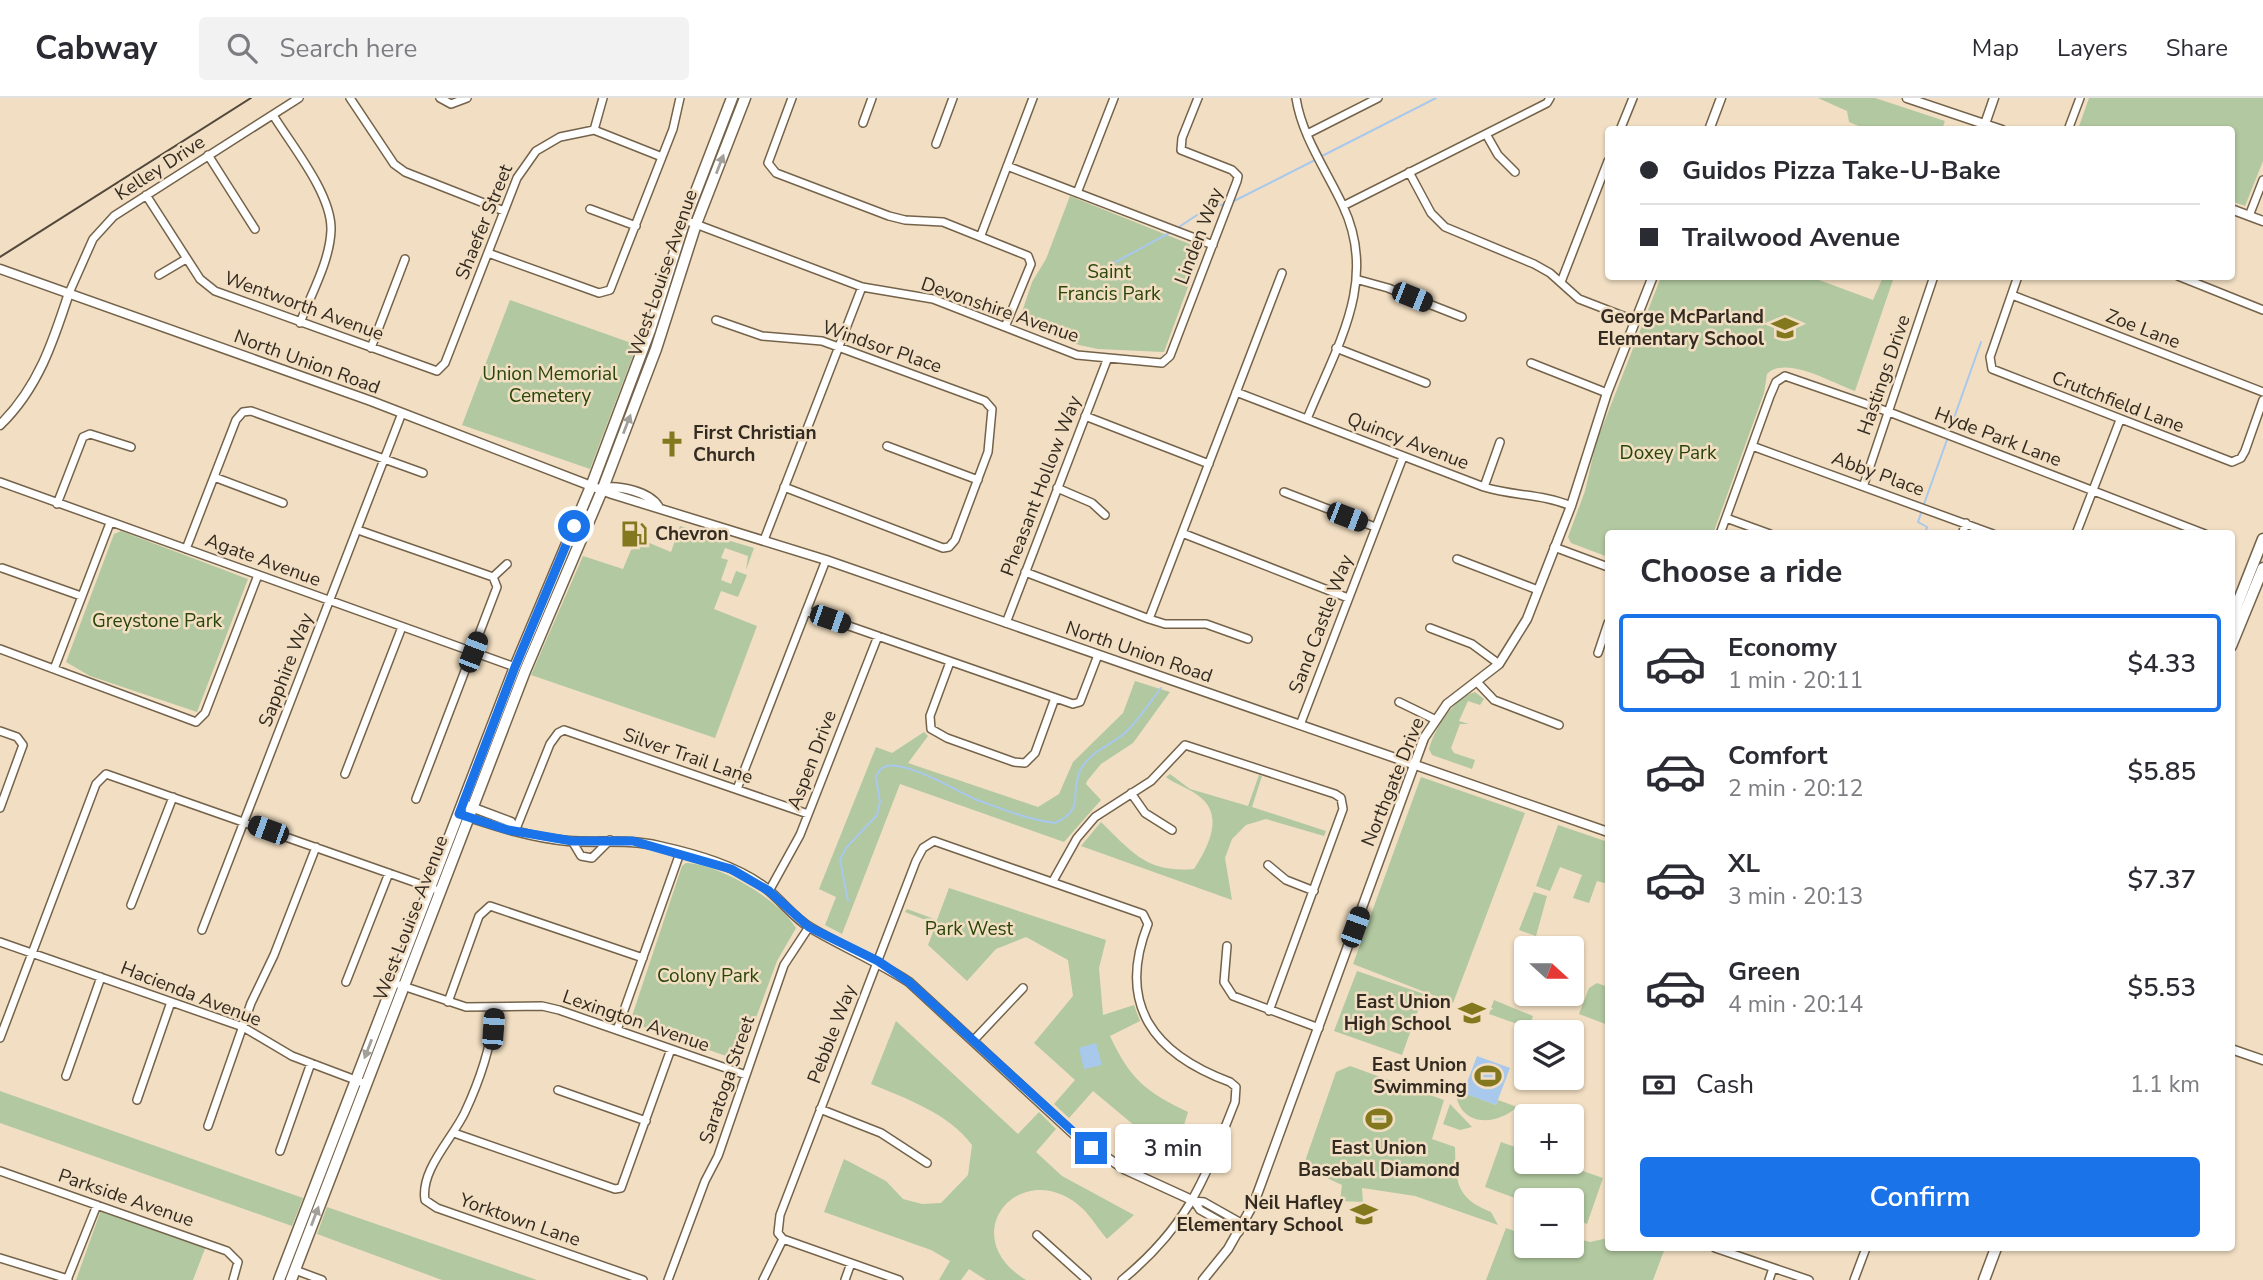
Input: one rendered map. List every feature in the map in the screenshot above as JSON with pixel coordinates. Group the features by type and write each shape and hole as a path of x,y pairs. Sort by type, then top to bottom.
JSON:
{"main road":[{"name":"West Louise Avenue","path":"293,1275 361,1082 466,810 515,667 592,484 650,330 685,220 732,98"},
{"name":"West Louise Avenue","path":"466,810 603,488 656,349 696,224 745,98"},
{"path":"2235,610 2262,545"},
{"path":"2235,636 2263,568"},
{"name":"West Louise Avenue","path":"279,1280 361,1082"},
{"path":"1983,1280 1995,1251"}],"street":[{"name":"Kelley Drive","path":"69,293 93,239 114,216 299,98"},
{"path":"350,98 394,164 405,172 504,211"},
{"path":"440,98 451,104 467,98"},
{"path":"603,98 594,130 662,157"},
{"path":"488,253 599,293 608,292 614,285 662,157 680,98"},
{"path":"792,98 768,163 776,173 888,216 905,220 943,222 1026,254 1031,264 1005,327"},
{"path":"863,122 872,98"},
{"path":"936,144 953,98"},
{"path":"981,235 1033,98"},
{"path":"1077,193 1114,98"},
{"name":"Linden Way","path":"1107,360 1133,359 1158,364 1168,359 1238,176 1232,170 1181,150 1182,138 1198,98"},
{"path":"1296,98 1307,134 1355,235 1359,281 1336,348 1307,419"},
{"path":"1307,134 1378,98"},
{"path":"1343,206 1486,134 1550,98"},
{"path":"1622,126 1633,98"},
{"path":"1710,126 1721,98"},
{"path":"1984,126 1994,98"},
{"path":"2070,126 2080,98"},
{"path":"1911,99 1981,126"},
{"path":"273,115 324,197 330,221 328,247 300,323"},
{"name":"Shaefer Street","path":"448,356 517,178 536,151 560,137 594,130"},
{"path":"1486,134 1498,155 1515,172"},
{"path":"208,155 255,229"},
{"path":"1007,166 1213,245"},
{"path":"1561,282 1605,169"},
{"path":"1409,172 1431,213 1446,227 1534,264 1561,282 1579,299 1636,321"},
{"path":"2249,216 2263,180"},
{"name":"Wentworth Avenue","path":"146,195 200,279 215,291 437,371 448,356"},
{"path":"590,209 636,226"},
{"path":"2235,211 2263,222"},
{"name":"Devonshire Avenue","path":"685,220 862,287 933,299 1077,355 1107,360"},
{"path":"159,275 186,259"},
{"path":"371,348 405,259"},
{"name":"North Union Road","path":"0,269 402,413 486,447 651,507 658,506 826,560 1605,831"},
{"path":"1149,619 1282,273"},
{"name":"Northgate Drive","path":"1203,1280 1241,1228 1319,1028 1413,765 1434,719 1458,694 1499,664 1518,637 1572,506 1608,393 1651,280"},
{"name":"Hastings Drive","path":"1864,484 1933,280"},
{"path":"2012,295 2017,280"},
{"path":"2188,280 2263,310"},
{"path":"1359,281 1388,288 1462,317"},
{"path":"764,540 862,287"},
{"path":"0,425 27,393 41,370 69,293"},
{"name":"Crutchfield Lane","path":"2012,295 1990,357 1990,367 2224,461 2237,461 2245,451 2263,400"},
{"name":"Zoe Lane","path":"2012,295 2263,392"},
{"name":"Windsor Place","path":"716,320 762,336 804,337 838,346 985,401 992,409 988,452 978,480"},
{"path":"1336,348 1426,383"},
{"name":"Pheasant Hollow Way","path":"1006,623 1107,360"},
{"path":"1531,363 1608,393"},
{"name":"Hyde Park Lane","path":"1752,446 1779,379 1789,376 2195,530"},
{"name":"Quincy Avenue","path":"1236,392 1484,487 1507,494 1554,499 1572,506"},
{"path":"186,550 236,419 243,412 251,411 423,473"},
{"name":"Sapphire Way","path":"202,930 402,413"},
{"path":"1085,416 1209,464"},
{"path":"2078,530 2120,420"},
{"path":"57,503 83,438 90,434 131,447"},
{"path":"1484,487 1500,442"},
{"path":"784,487 943,548 952,546 978,480 887,446"},
{"path":"1722,530 1752,446"},
{"name":"Abby Place","path":"1752,446 1864,484 1983,530"},
{"name":"Sand Castle Way","path":"1300,725 1403,457"},
{"path":"214,477 283,503"},
{"name":"Agate Avenue","path":"0,482 515,667"},
{"path":"1057,488 1091,503 1105,515"},
{"path":"1284,492 1375,527"},
{"path":"1726,518 1759,530"},
{"path":"54,669 110,523"},
{"path":"1963,530 1966,523"},
{"path":"358,530 493,577 497,587 416,799"},
{"path":"1182,533 1348,598"},
{"path":"1555,547 1605,566"},
{"path":"1457,559 1538,590"},
{"path":"737,789 826,560"},
{"path":"493,577 506,564"},
{"path":"2,568 81,596"},
{"path":"1025,572 1165,624 1206,624 1248,639"},
{"path":"0,649 191,722 198,721 205,713 258,575"},
{"path":"806,611 1077,704 1089,684 1098,655"},
{"path":"345,774 402,627"},
{"path":"1430,628 1472,645 1499,664"},
{"path":"1598,653 1605,632"},
{"name":"Aspen Drive","path":"769,891 791,856 878,636"},
{"path":"950,662 930,716 930,729 947,738 1014,762 1025,763 1035,753 1055,698"},
{"path":"1477,682 1494,700 1559,725"},
{"path":"1399,702 1434,719"},
{"name":"Silver Trail Lane","path":"516,829 550,744 558,733 569,731 808,814"},
{"path":"0,732 21,740 20,756 0,808"},
{"path":"1122,1280 1158,1249 1194,1202 1237,1092 1234,1084 1181,1060 1168,1049 1149,1023 1140,1001 1136,975 1148,919 1121,905 1053,881 1077,838 1103,811 1160,773 1185,745 1335,794 1343,803 1314,891 1269,1011"},
{"path":"0,1038 30,953 99,780 106,774 116,775 436,890"},
{"path":"1131,793 1145,813 1172,830"},
{"path":"131,905 173,797"},
{"path":"466,810 508,830 516,829 572,841 633,841 743,874 769,891 809,927 878,961 909,982 1078,1138 1104,1157 1194,1202 1204,1202 1241,1228"},
{"path":"572,841 581,856 592,858 597,857 610,840"},
{"name":"Pebble Way","path":"783,1238 778,1233 780,1215 916,861 927,843 946,844 1053,881"},
{"path":"208,1126 243,1027 316,847"},
{"path":"617,1030 680,853"},
{"path":"1268,865 1286,880 1314,891"},
{"path":"346,982 388,873"},
{"path":"448,1002 479,916 490,906 643,958"},
{"name":"Saratoga Street","path":"668,1280 746,1075 784,965 809,927"},
{"name":"Hacienda Avenue","path":"0,942 243,1027 277,1049 361,1082"},
{"path":"1227,946 1223,975 1228,992 1269,1011 1319,1028"},
{"path":"66,1076 101,977"},
{"name":"Lexington Avenue","path":"398,985 467,1007 542,1006 746,1075"},
{"path":"973,1041 1023,988"},
{"path":"137,1100 171,1002"},
{"path":"495,1008 490,1042 454,1133 615,1189 621,1188 671,1049"},
{"path":"2235,1050 2263,1060"},
{"path":"280,1151 312,1063"},
{"path":"558,1090 646,1121"},
{"path":"820,1109 881,1133 927,1163"},
{"name":"Yorktown Lane","path":"454,1133 435,1163 425,1189 427,1203 643,1280"},
{"name":"Parkside Avenue","path":"0,1171 227,1251 237,1260 233,1280"},
{"path":"0,1258 68,1280 97,1205"},
{"path":"1037,1235 1087,1280"},
{"path":"764,1280 783,1238 899,1280"},
{"path":"1724,1251 1809,1280"},
{"path":"1854,1280 1865,1251"},
{"path":"845,1280 851,1263"},
{"path":"1769,1280 1773,1268"},
{"path":"293,1275 321,1280"}],"green space":[{"path":"1818,98 1875,98 1945,121 1943,126 1859,126 1849,122 1847,111"},
{"path":"2089,98 2263,98 2263,161 2245,206 2235,202 2235,126 2079,126"},
{"name":"Saint Francis Park","path":"1070,196 1202,249 1164,352 1098,349 1079,345 1019,321 1032,282 1046,259"},
{"name":"Doxey Park","path":"1660,280 1819,280 1873,300 1882,280 1893,280 1855,391 1797,369 1775,369 1767,374 1764,393 1714,530 1605,530 1605,556 1571,543 1568,537 1585,491 1596,443"},
{"name":"Union Memorial Cemetery","path":"510,300 637,345 590,469 462,425"},
{"path":"680,526 754,548 746,570 748,556 725,548 721,558 728,560 721,580 731,584 736,571 747,575 738,597 721,591 714,609 757,626 715,738 531,675 583,556 623,569 631,550 647,542 671,552"},
{"name":"Greystone Park","path":"121,531 248,579 197,712 90,676 66,662 114,534"},
{"path":"1135,681 1170,692 1133,743 1101,764 1087,781 1086,784 1101,800 1064,842 900,784 842,934 825,925 836,897 819,889 876,747 892,753 924,732 928,736 908,763 1038,807 1059,794 1073,762 1123,713"},
{"path":"1475,692 1484,699 1480,705 1468,701 1459,721 1469,724 1460,724 1451,748 1454,753 1475,760 1472,769 1432,755 1429,749 1446,715 1459,701"},
{"path":"1170,774 1190,789 1248,806 1259,775 1262,776 1252,807 1326,831 1324,836 1266,819 1246,825 1232,839 1225,858 1232,900 1081,846 1101,822 1142,859 1164,868 1194,869 1209,840 1213,820 1205,802 1166,777"},
{"path":"1421,777 1525,813 1453,1003 1353,964"},
{"path":"1558,825 1605,841 1605,883 1597,881 1589,903 1573,898 1582,875 1560,867 1550,891 1536,886"},
{"name":"Colony Park","path":"686,863 715,870 747,885 776,906 796,928 777,961 740,1061 630,1022 682,866"},
{"name":"Park West","path":"949,888 1106,940 1099,968 1103,1015 1134,1005 1140,1021 1110,1036 1117,1051 1132,1074 1150,1091 1188,1112 1184,1125 1213,1136 1211,1139 1183,1128 1176,1146 1135,1126 1093,1091 1069,1118 1054,1104 1075,1080 1034,1043 1073,996 1068,960 1026,937 996,949 967,981 928,945 936,924 905,912 907,909 937,920"},
{"path":"1534,892 1547,896 1536,936 1519,930"},
{"path":"1357,971 1424,994 1402,1055 1334,1031"},
{"path":"1597,983 1605,986 1605,1024 1579,1014 1589,988"},
{"path":"1494,1000 1533,1016 1532,1020 1514,1020 1514,1023 1489,1014"},
{"path":"896,1021 1018,1134 1039,1112 1056,1129 1036,1152 1062,1176 1134,1215 1107,1239 1083,1209 1061,1194 1039,1190 1019,1195 1004,1206 996,1223 995,1242 1004,1261 1026,1280 986,1280 969,1269 961,1280 939,1280 950,1261 931,1250 824,1212 844,1159 886,1181 903,1199 922,1204 941,1203 968,1175 972,1145 962,1134 926,1108 871,1084"},
{"name":"East Union Baseball Diamond","path":"1350,1066 1444,1100 1432,1139 1455,1147 1460,1187 1470,1201 1491,1212 1498,1225 1415,1196 1369,1189 1362,1188 1363,1202 1340,1201 1342,1185 1303,1167 1336,1072"},
{"path":"1458,1083 1466,1086 1464,1093 1496,1105 1498,1100 1514,1106 1514,1109 1491,1120 1470,1117 1458,1103 1453,1085"},
{"path":"0,1091 303,1198 292,1226 0,1123"},
{"path":"1450,1104 1472,1127 1460,1130 1443,1124"},
{"path":"1501,1142 1514,1147 1514,1174 1584,1174 1584,1171 1603,1178 1587,1224 1584,1223 1584,1188 1514,1188 1514,1198 1485,1187"},
{"path":"327,1207 537,1280 442,1280 317,1234"},
{"path":"101,1210 206,1246 193,1280 76,1280"},
{"path":"1506,1228 1514,1231 1514,1258 1584,1258 1584,1240 1590,1242 1605,1239 1605,1251 1664,1251 1653,1280 1486,1280"}],"water":[{"path":"1096,1043 1102,1065 1084,1069 1079,1048"},
{"name":"East Union Swimming","path":"1477,1056 1510,1068 1496,1105 1463,1093"}],"waterway":[{"path":"1322,156 1436,98"},
{"path":"1232,202 1317,159"},
{"path":"1176,229 1203,211 1227,203"},
{"path":"1086,278 1171,232"},
{"path":"1949,432 1981,342"},
{"path":"1924,504 1948,437"},
{"path":"1922,510 1918,522 1927,527 1926,530"},
{"path":"848,901 840,860 846,848 877,815 880,802 876,777 883,767 907,768 977,800 1025,817 1055,823 1065,818 1074,806 1077,778 1085,762 1127,731 1161,688"}],"railway":[{"path":"0,257 251,98"}],"place":[{"name":"George McParland Elementary School","path":"1785,328"},
{"name":"First Christian Church","path":"672,444"},
{"name":"Chevron","path":"634,534"},
{"name":"East Union High School","path":"1472,1013"},
{"name":"East Union Swimming","path":"1488,1076"},
{"name":"East Union Baseball Diamond","path":"1379,1119"},
{"name":"Neil Hafley Elementary School","path":"1364,1214"}],"route":[{"path":"574,526 515,667 459,814 508,830 516,829 549,839 633,841 660,846 743,874 769,891 809,927 878,961 909,982 1091,1148"}]}
